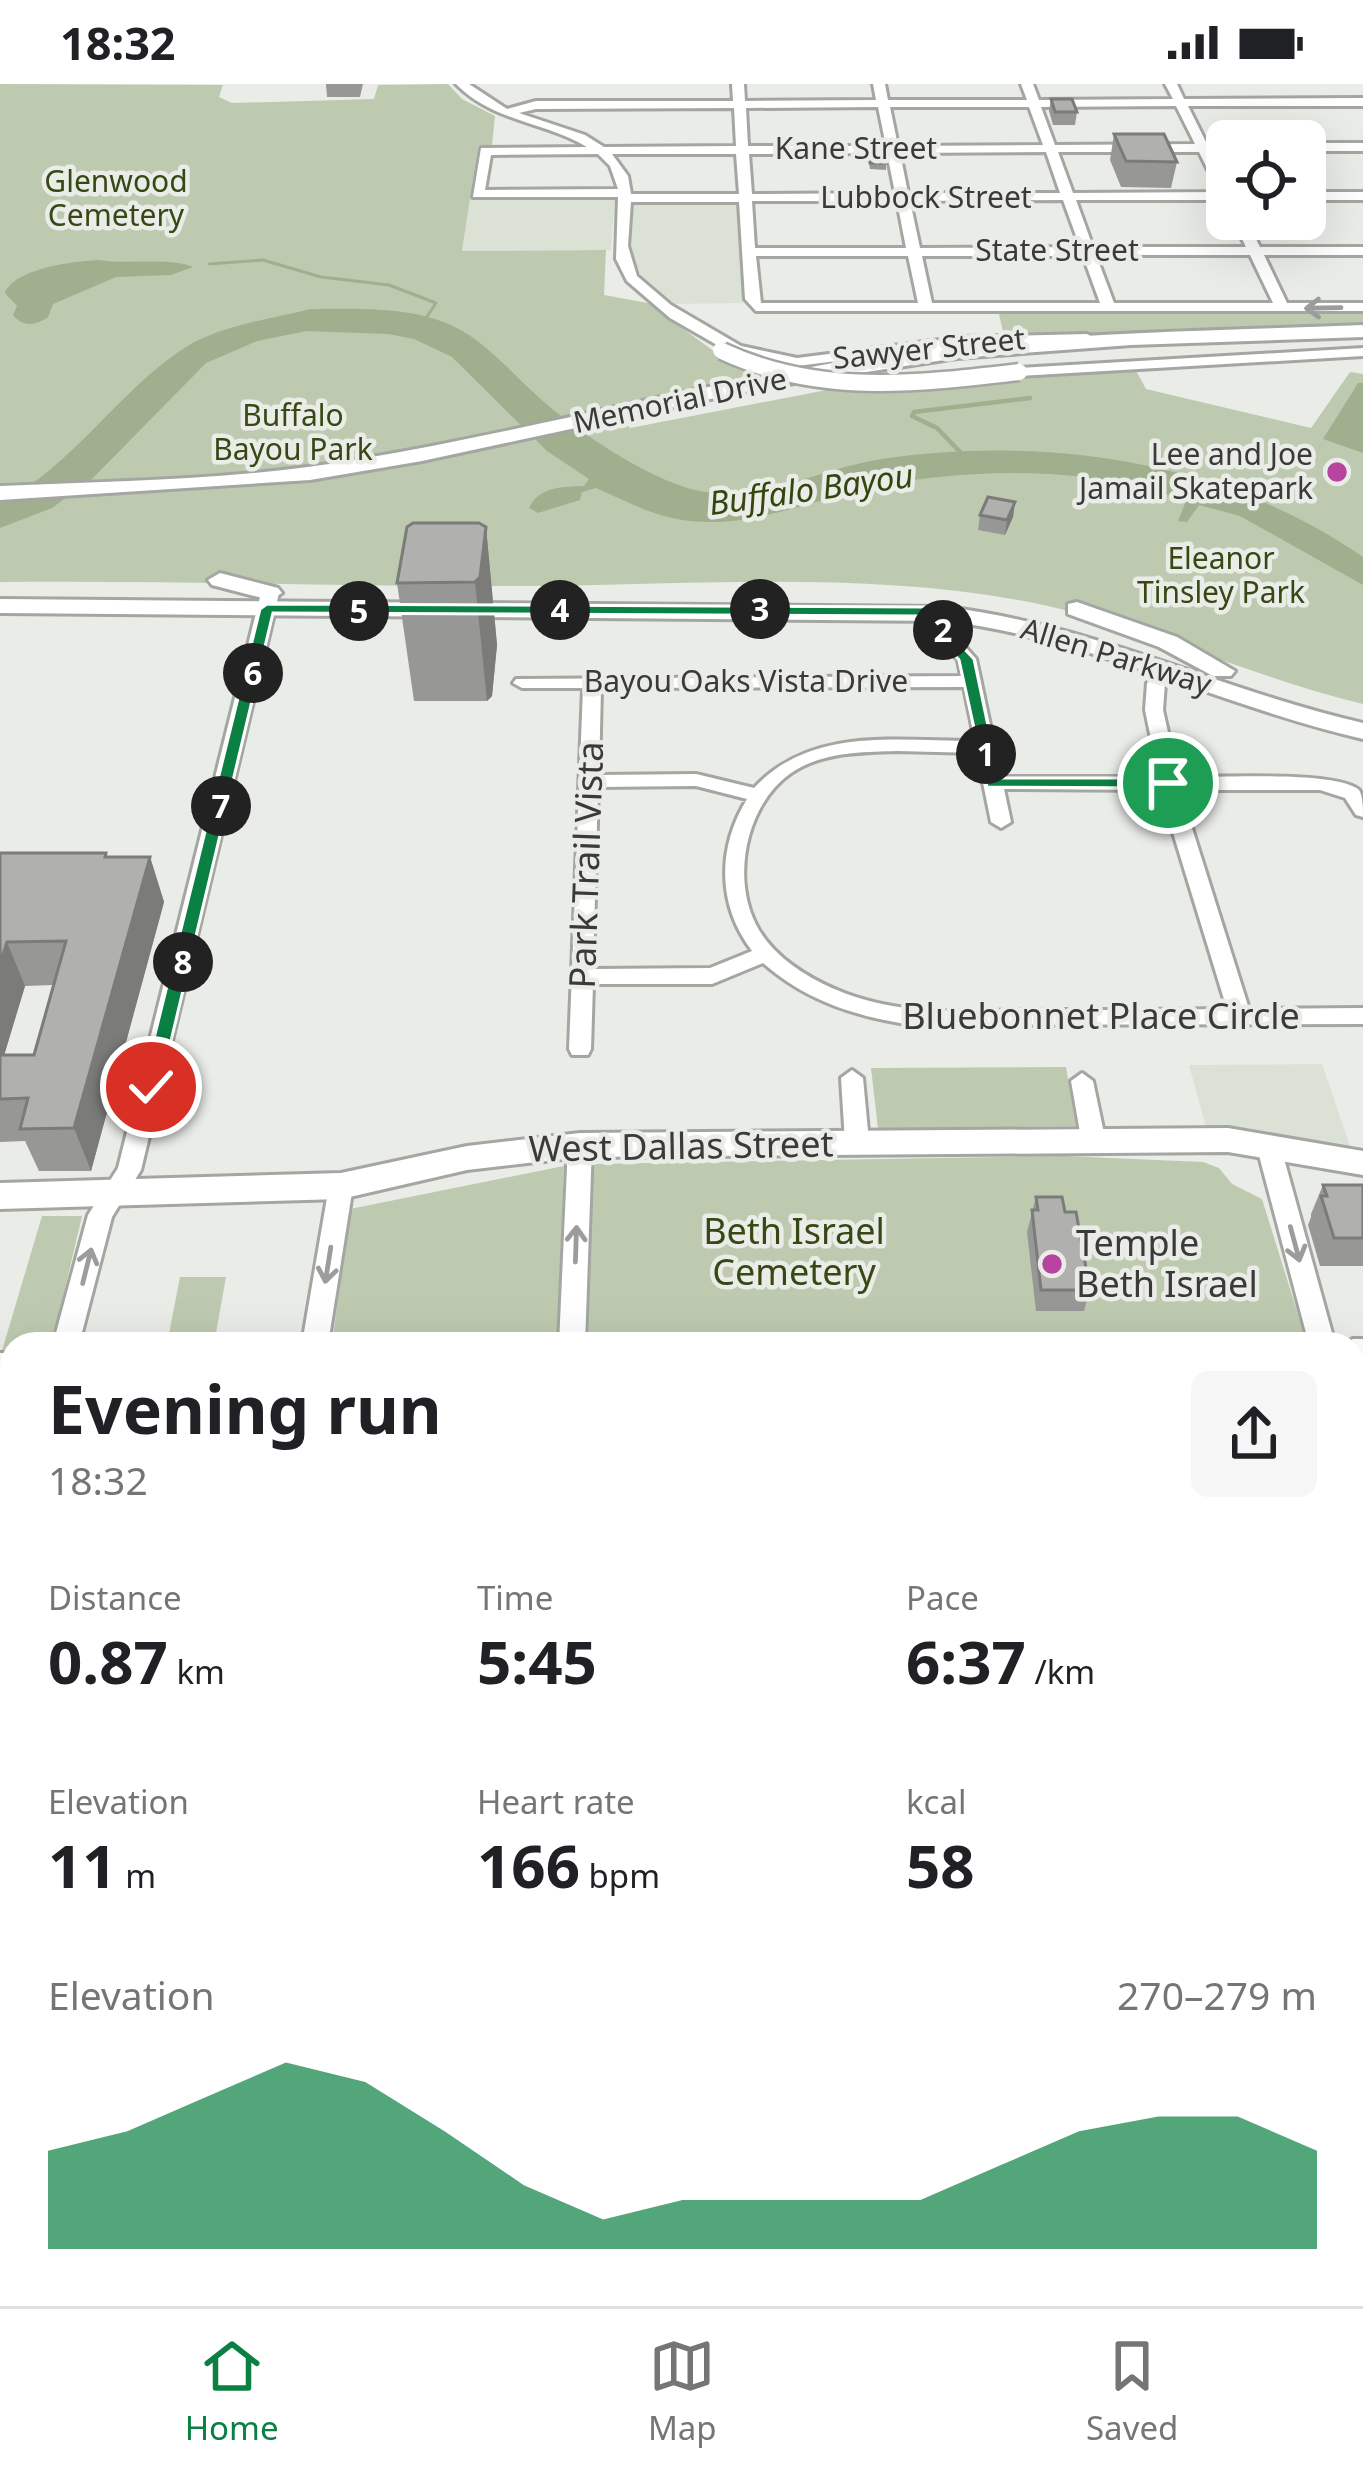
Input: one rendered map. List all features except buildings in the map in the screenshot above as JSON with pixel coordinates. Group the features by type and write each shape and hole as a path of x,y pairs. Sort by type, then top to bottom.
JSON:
{"main road":[{"name":"Memorial Drive","path":"0,493 311,484 895,360 1132,338 1363,332"},
{"name":"Memorial Drive","path":"639,415 853,379 1057,356 1363,342"},
{"path":"1057,356 1314,353"},
{"name":"Memorial Drive","path":"0,503 98,493"},
{"path":"220,580 269,601"},
{"name":"Allen Parkway","path":"0,590 269,601 925,612 995,621 1088,642 1259,704 1363,731"},
{"name":"Allen Parkway","path":"0,606 929,596 1059,617 1363,712"},
{"path":"1077,609 1168,642 1222,670"},
{"name":"West Dallas Street","path":"0,1196 341,1186 467,1157 580,1144 1093,1138 1268,1144 1363,1163"}],"street":[{"path":"462,84 484,104 573,134 601,151 621,175 625,196"},
{"path":"573,134 591,116 592,84"},
{"path":"738,84 756,307 1363,308"},
{"path":"879,84 926,309"},
{"path":"1027,84 1109,309"},
{"path":"1171,84 1206,154"},
{"path":"505,112 528,105 591,116 740,105 1363,102"},
{"path":"1326,147 1363,147"},
{"name":"Kane Street","path":"478,194 485,151 1203,148"},
{"name":"Lubbock Street","path":"478,194 1206,196"},
{"name":"Sawyer Street","path":"625,196 622,253 627,271 720,350 767,371 849,385 907,385 1019,372 1363,352"},
{"path":"1326,196 1363,196"},
{"path":"1250,240 1283,308"},
{"name":"State Street","path":"750,252 1363,250"},
{"name":"Sawyer Street","path":"667,308 736,350 797,362 984,339 1132,338"},
{"path":"69,1332 100,1215 129,1170 269,601"},
{"path":"925,612 967,659 1001,822"},
{"name":"Bayou Oaks Vista Drive","path":"522,682 971,680"},
{"name":"Park Trail Vista","path":"580,1049 592,682"},
{"path":"1154,694 1171,768 1168,783 1240,1015"},
{"path":"582,977 712,976 765,954 743,916 735,876 740,830 757,795 790,766 843,748 985,747"},
{"path":"590,781 696,780 757,795"},
{"path":"992,783 1322,784 1352,794 1363,811"},
{"name":"Bluebonnet Place Circle","path":"765,954 834,998 880,1016 1363,1016"},
{"path":"852,1078 857,1142"},
{"path":"1082,1081 1093,1138"},
{"path":"572,1332 580,1144"},
{"path":"1268,1144 1319,1332"},
{"path":"317,1332 341,1186"}],"shaded area":[{"path":"470,195 615,195 611,250 462,251"},
{"path":"738,201 743,303 675,304 641,277 630,250 633,202"},
{"path":"1322,1064 1351,1149 1206,1127 1189,1065"}],"green space":[{"name":"Buffalo Bayou Park","path":"0,84 223,85 219,97 232,103 374,99 378,85 448,84 462,99 495,116 492,145 478,146 462,251 606,250 604,295 648,303 719,355 820,367 614,410 630,428 837,388 1134,367 1146,389 1311,428 1350,372 1363,374 1363,704 1076,613 909,586 0,582"},
{"path":"1363,312 1363,327 1004,336 999,314"},
{"path":"1066,1067 1076,1126 878,1129 871,1068"},
{"name":"Beth Israel Cemetery","path":"1063,1156 1203,1162 1262,1199 1304,1332 582,1332 591,1164"},
{"path":"564,1166 557,1332 334,1332 350,1209"},
{"path":"42,1216 82,1216 55,1332 8,1332"},
{"path":"180,1277 226,1277 216,1332 169,1332"}],"water":[{"path":"100,260 193,267 171,275 116,277 53,304 48,317 34,323 21,322 13,315 17,306 5,293 21,277"},
{"name":"Buffalo Bayou","path":"311,309 403,312 455,327 586,435 631,463 695,490 742,493 882,459 944,452 1070,454 1194,477 1253,498 1363,557 1363,585 1240,516 1199,505 1187,522 1178,521 1186,501 1073,476 994,473 916,480 724,522 662,515 596,488 582,492 580,500 538,513 529,508 544,492 584,486 589,479 547,451 452,357 414,339 388,334 307,331 257,341 206,363 93,478 52,508 0,528 0,503 51,469 138,385 186,347 230,328"},
{"path":"1358,383 1363,383 1363,453 1323,439"}],"waterway":[{"path":"209,264 263,260 321,277 389,285 436,303 422,324"},
{"path":"964,456 937,428 912,416 914,412 1030,398"}],"place":[{"name":"Lee and Joe Jamail Skatepark","path":"1337,472"},
{"name":"Temple Beth Israel","path":"1052,1264"}],"route":[{"path":"151,1087 267,609 856,608 925,612 967,659 992,783 1168,783"}],"park label":[{"name":"Glenwood Cemetery","path":"116,199"},
{"name":"Eleanor Tinsley Park","path":"1221,576"}]}
